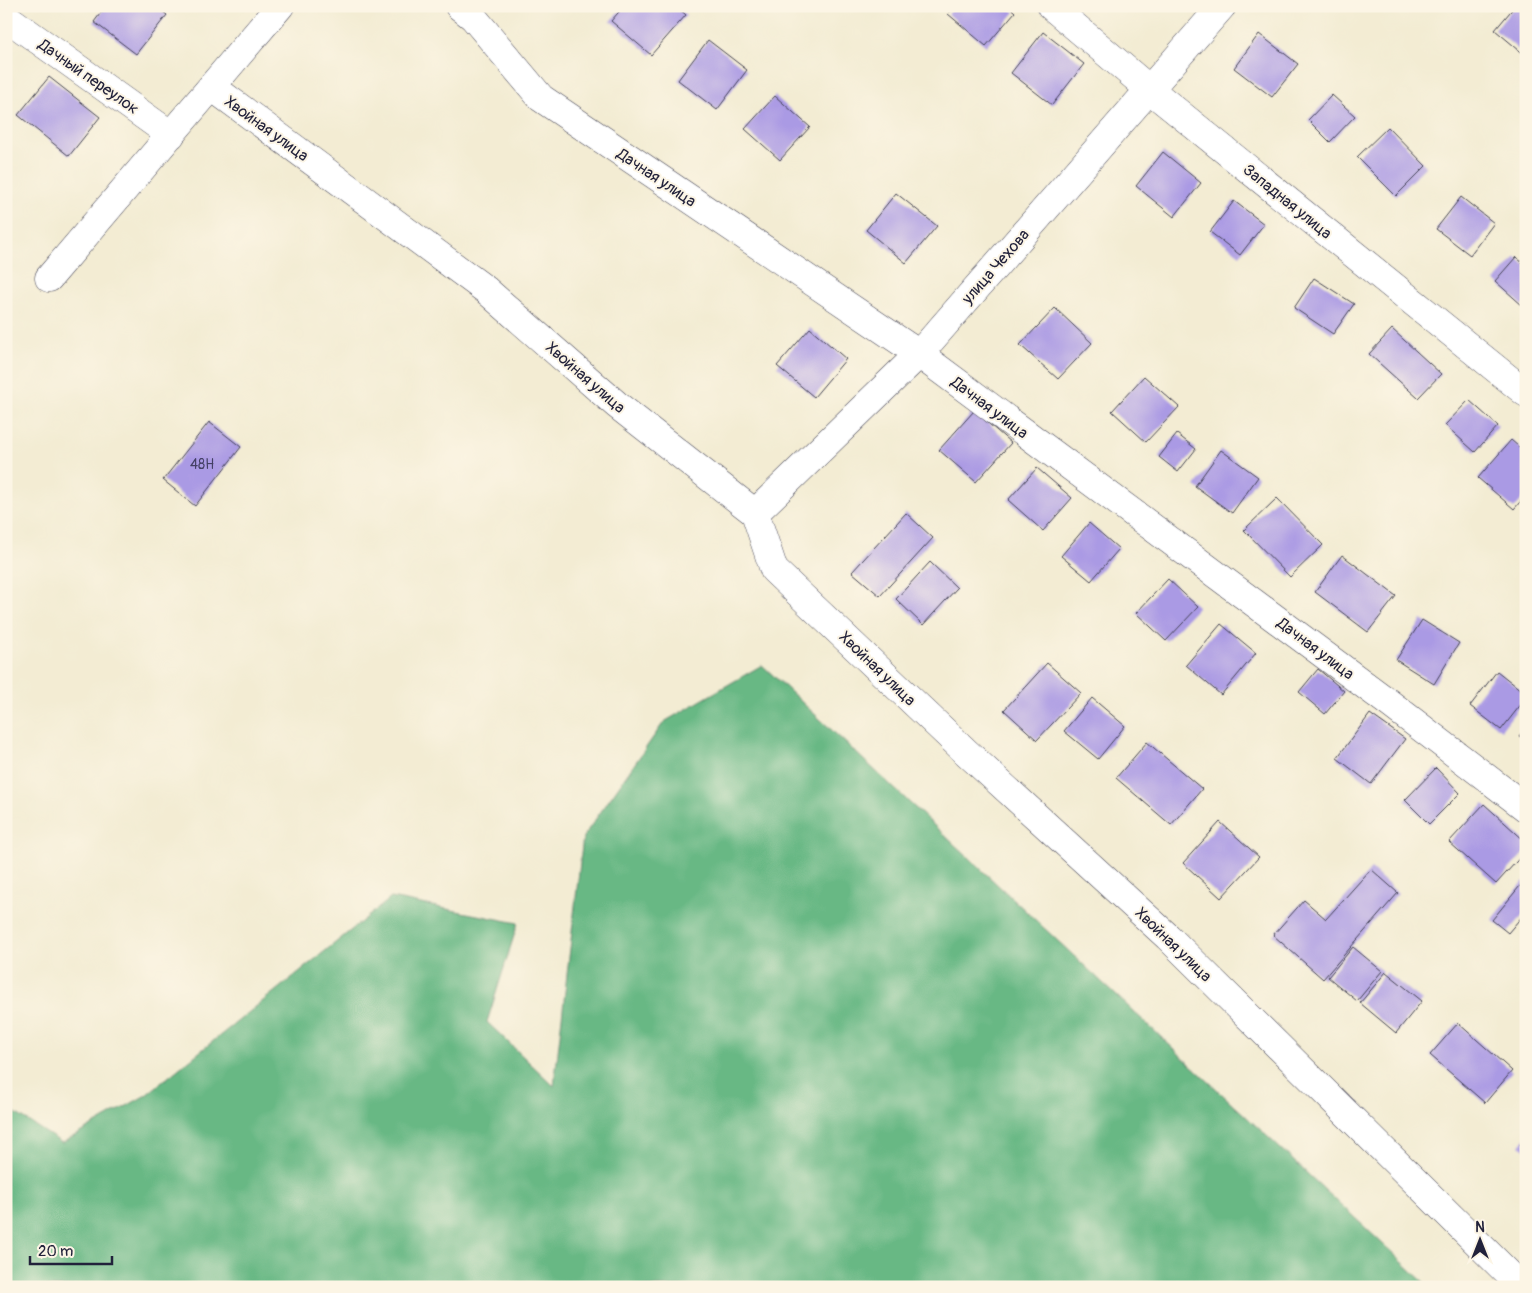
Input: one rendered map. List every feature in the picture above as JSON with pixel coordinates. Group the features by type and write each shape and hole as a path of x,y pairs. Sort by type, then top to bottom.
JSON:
{"street":[{"path":"49,278 280,6"},
{"name":"Западная улица","path":"1051,6 1149,89 1526,393"},
{"name":"улица Чехова","path":"755,513 919,354 1222,6"},
{"name":"Дачная улица","path":"470,10 541,98 919,354 1374,691 1526,808"},
{"name":"Дачный переулок","path":"6,17 171,135"},
{"name":"Хвойная улица","path":"212,87 486,290 617,405 755,513 774,570 964,751 1168,937 1522,1287"}],"green space":[{"path":"762,665 1429,1287 6,1287 6,1107 62,1143 146,1095 391,898 518,923 487,1022 554,1086 583,837 664,722"}],"building":[{"path":"106,6 156,6 167,15 136,54 94,22"},
{"path":"624,6 676,6 686,15 651,55 611,21"},
{"path":"955,6 1008,6 1015,12 986,46 948,14"},
{"path":"1515,6 1526,6 1526,56 1495,30"},
{"path":"1043,32 1084,64 1052,105 1011,73"},
{"path":"1259,34 1298,64 1272,97 1234,68"},
{"path":"708,40 747,70 717,110 678,80"},
{"path":"49,77 100,117 69,156 18,115"},
{"path":"1332,95 1355,116 1330,142 1308,120"},
{"path":"775,96 810,127 780,160 745,129"},
{"path":"1388,127 1426,166 1396,196 1357,157"},
{"path":"1163,152 1201,183 1174,217 1136,186"},
{"path":"896,193 937,226 906,263 866,230"},
{"path":"1461,197 1494,223 1470,255 1436,229"},
{"path":"1234,201 1264,224 1240,255 1210,232"},
{"path":"1516,257 1526,266 1526,303 1523,306 1495,281"},
{"path":"1314,278 1354,304 1333,334 1294,308"},
{"path":"1055,308 1092,343 1058,379 1020,345"},
{"path":"810,328 846,359 814,397 777,366"},
{"path":"1392,329 1441,374 1418,398 1369,354"},
{"path":"1144,376 1179,407 1146,442 1112,411"},
{"path":"1469,400 1498,426 1475,452 1445,425"},
{"path":"974,411 1011,443 976,482 939,450"},
{"path":"209,422 241,447 195,506 163,480"},
{"path":"1177,434 1196,449 1178,472 1159,457"},
{"path":"1511,440 1526,453 1526,495 1514,509 1478,478"},
{"path":"1221,450 1258,477 1232,513 1195,486"},
{"path":"1037,468 1072,498 1043,531 1008,500"},
{"path":"1277,498 1323,545 1290,577 1244,530"},
{"path":"906,513 933,538 880,596 852,572"},
{"path":"1089,523 1119,549 1091,581 1061,556"},
{"path":"1342,555 1396,596 1368,632 1315,592"},
{"path":"930,562 957,588 923,625 896,599"},
{"path":"1168,579 1198,607 1166,641 1136,613"},
{"path":"1422,620 1459,643 1434,684 1396,660"},
{"path":"1221,624 1256,653 1221,695 1186,665"},
{"path":"1047,663 1081,693 1037,740 1004,710"},
{"path":"1318,669 1344,691 1325,714 1299,692"},
{"path":"1497,671 1526,694 1526,698 1501,730 1470,706"},
{"path":"1092,698 1125,726 1098,759 1064,731"},
{"path":"1370,714 1405,739 1371,784 1337,758"},
{"path":"1526,727 1526,741 1519,736"},
{"path":"1147,742 1202,789 1171,825 1116,778"},
{"path":"1436,768 1460,793 1429,824 1405,800"},
{"path":"1484,804 1526,842 1526,851 1496,884 1449,842"},
{"path":"1220,822 1259,857 1221,898 1183,863"},
{"path":"1371,869 1398,893 1323,979 1273,935 1304,900 1326,919"},
{"path":"1524,881 1526,882 1526,915 1524,914 1508,933 1492,920"},
{"path":"1353,947 1382,971 1357,1001 1328,977"},
{"path":"1386,972 1422,1001 1396,1033 1360,1003"},
{"path":"1458,1023 1512,1071 1485,1103 1430,1055"},
{"path":"1526,1137 1526,1150 1520,1145"}]}
